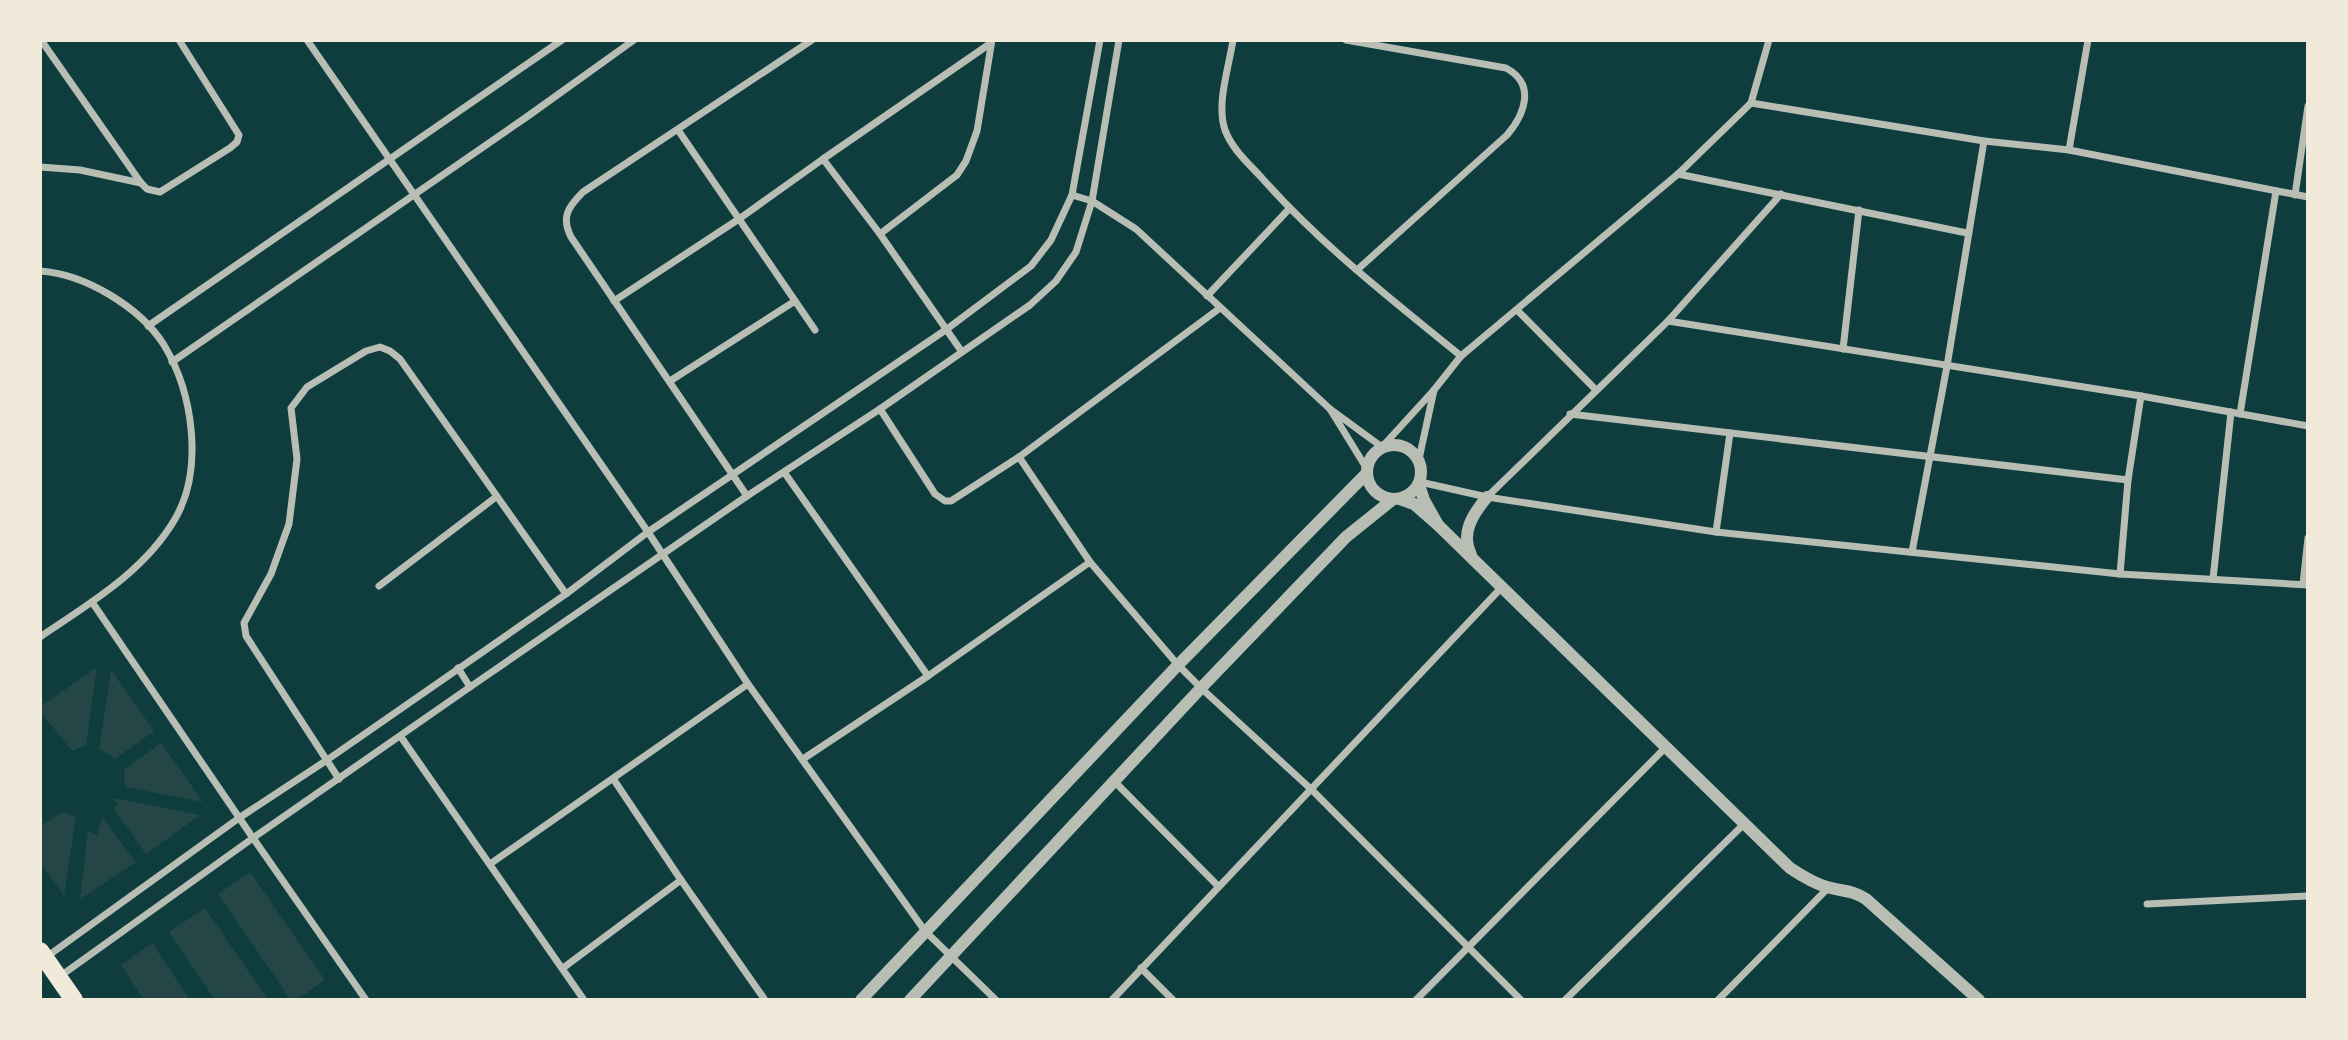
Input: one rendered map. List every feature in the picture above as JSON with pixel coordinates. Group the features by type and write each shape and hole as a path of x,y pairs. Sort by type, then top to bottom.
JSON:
{"main road":[{"path":"43,955 74,1000"}],"street":[{"path":"41,40 141,183 147,189 160,192 230,148 237,142 239,135 179,40"},
{"path":"307,40 648,532 748,684 925,931 996,1000"},
{"path":"148,326 562,40"},
{"path":"172,362 634,40"},
{"path":"747,496 571,237 566,227 567,210 583,192 812,40"},
{"path":"43,955 239,817 327,760 566,594 648,532 947,329 1031,266 1051,240 1072,195 1100,40"},
{"path":"58,977 470,687 1030,305 1056,281 1076,252 1092,201 1119,40"},
{"path":"1233,40 1222,107 1224,128 1231,144 1289,209 1357,270 1461,356"},
{"path":"1346,40 1506,68 1523,80 1523,111 1507,135 1357,270"},
{"path":"861,1000 1178,665 1367,471 1371,458 1434,390 1461,356 1678,174 1751,103 1769,40"},
{"path":"2069,150 2088,40"},
{"path":"614,301 739,219 991,42"},
{"path":"880,234 957,176 966,161 977,131 991,42"},
{"path":"1751,103 1984,141 2069,150 2308,197"},
{"path":"2295,195 2308,106"},
{"path":"678,130 815,330"},
{"path":"1912,552 1947,366 1984,141"},
{"path":"823,159 880,234 962,352"},
{"path":"40,167 80,170 141,183"},
{"path":"1678,174 1967,233"},
{"path":"2240,414 2276,191"},
{"path":"1474,562 1467,546 1468,528 1474,513 1487,497 1595,389 1668,321 1781,194"},
{"path":"1072,195 1092,201 1136,229 1330,410 1382,447 1405,447 1419,459 1424,500 1438,525"},
{"path":"1207,296 1289,209"},
{"path":"1843,349 1859,210"},
{"path":"40,271 81,279 116,299 148,326 163,344 184,393 192,457 187,490 176,516 157,546 126,576 40,637"},
{"path":"670,382 795,301"},
{"path":"880,409 935,494 945,501 951,501 1019,457 1220,308"},
{"path":"1517,310 1595,389"},
{"path":"1668,321 2141,396 2308,426"},
{"path":"339,779 246,636 244,623 271,573 289,524 297,459 291,408 307,387 366,351 380,347 390,351 400,359 566,594"},
{"path":"1419,459 1434,390"},
{"path":"2120,574 2128,480 2141,396"},
{"path":"1330,410 1367,471 1372,488 1377,494 1413,504 1438,525 1790,868 1805,878 1829,887 1852,890 1866,899 1979,1000"},
{"path":"2213,579 2231,412"},
{"path":"1570,414 2128,480"},
{"path":"1716,532 1730,433"},
{"path":"1019,457 1090,562 1178,665 1312,790 1521,1000"},
{"path":"784,472 928,676"},
{"path":"1420,484 1487,497 1716,532 2120,574 2305,584 2308,538"},
{"path":"910,1000 1346,537 1396,500 1413,492 1420,484"},
{"path":"379,586 496,497"},
{"path":"803,759 928,676 1090,562"},
{"path":"1112,1000 1501,589"},
{"path":"92,601 366,1000"},
{"path":"458,668 470,687"},
{"path":"489,864 748,684"},
{"path":"401,737 584,1000"},
{"path":"1416,1000 1665,748"},
{"path":"614,779 765,1000"},
{"path":"1114,781 1218,886"},
{"path":"1565,1000 1744,825"},
{"path":"563,968 681,880"},
{"path":"1718,1000 1829,887"},
{"path":"2147,904 2308,896"},
{"path":"1142,968 1173,1000"}],"shaded area":[{"path":"97,667 86,745 72,751 40,711 40,707"},
{"path":"111,670 154,731 115,759 99,750"},
{"path":"161,743 203,802 125,787 124,770"},
{"path":"113,798 200,815 146,854 114,809 117,804"},
{"path":"62,812 76,816 64,896 40,862 40,827"},
{"path":"102,817 136,862 80,899 88,831 97,835"},
{"path":"250,872 325,980 296,1000 291,1000 218,894"},
{"path":"205,908 268,1000 215,1000 169,932"},
{"path":"152,943 190,1000 144,1000 121,965"}]}
